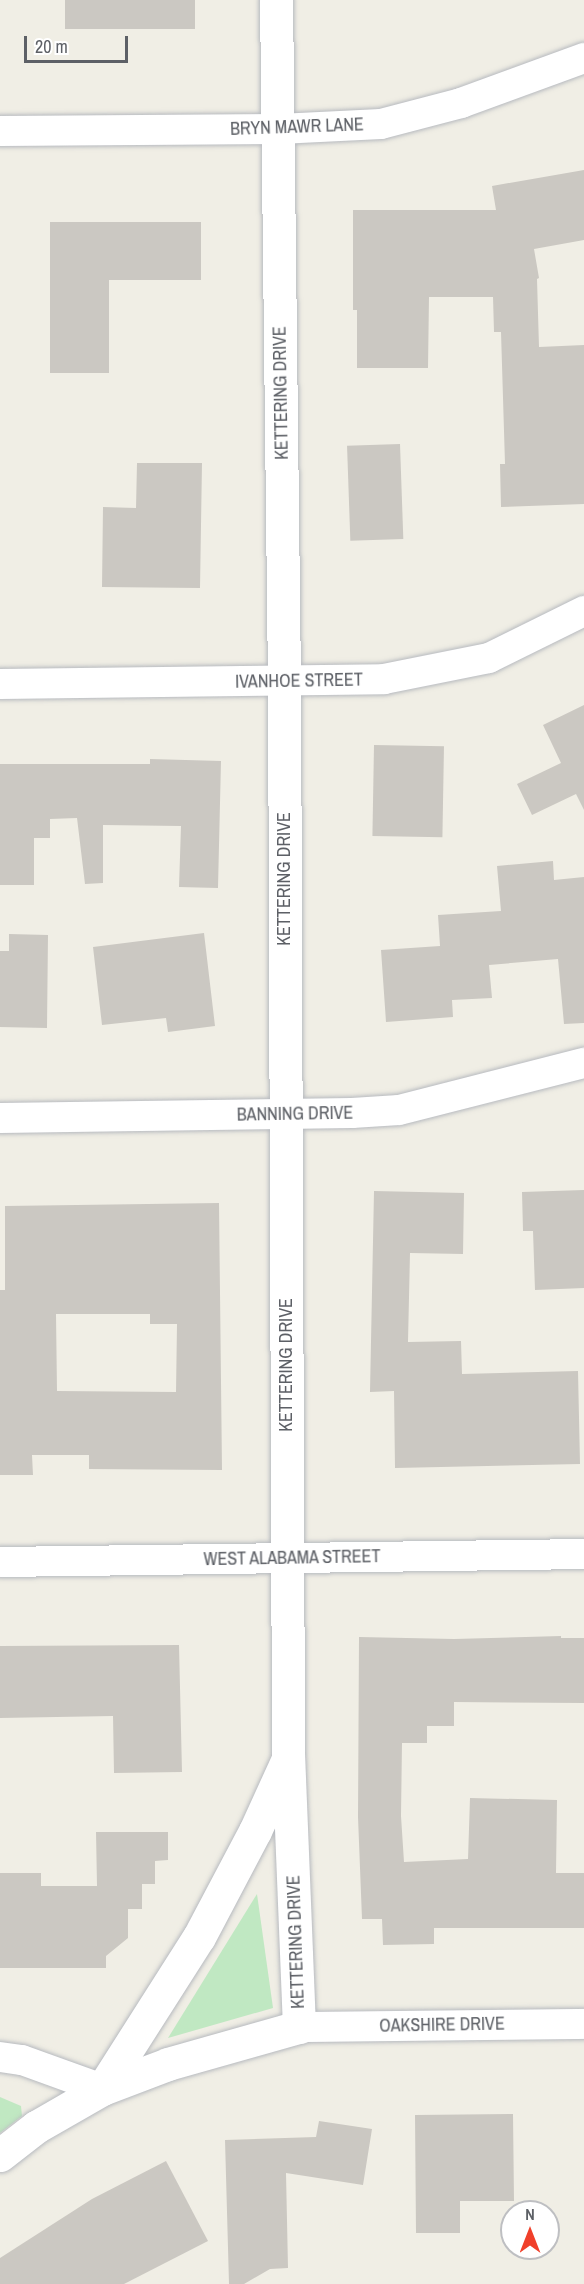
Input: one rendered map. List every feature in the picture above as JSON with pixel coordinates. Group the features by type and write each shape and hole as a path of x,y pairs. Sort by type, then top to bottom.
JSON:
{"street":[{"name":"KETTERING DRIVE","path":"0,2155 36,2127 102,2089 168,2064 299,2027 288,1758 284,682 276,0"},
{"name":"BRYN MAWR LANE","path":"0,131 279,129 381,124 422,115 540,76 584,58"},
{"name":"IVANHOE STREET","path":"0,684 384,679 489,658 584,610"},
{"name":"BANNING DRIVE","path":"0,1118 399,1110 584,1063"},
{"name":"WEST ALABAMA STREET","path":"0,1562 584,1554"},
{"name":"KETTERING DRIVE","path":"102,2089 199,1937 255,1831 288,1758"},
{"name":"OAKSHIRE DRIVE","path":"299,2027 584,2024"},
{"path":"0,2058 22,2060 102,2089"}],"green space":[{"path":"257,1894 273,2008 168,2038"},
{"path":"0,2097 21,2106 22,2116 0,2133"}],"building":[{"path":"65,0 195,0 195,29 65,29"},
{"path":"584,170 584,240 534,249 539,278 537,279 539,347 584,345 584,504 501,507 500,464 505,464 501,332 494,332 493,297 429,297 428,368 357,368 357,310 353,310 353,210 496,210 492,186"},
{"path":"50,222 201,222 201,280 109,280 109,373 50,373"},
{"path":"400,444 403,539 350,541 347,446"},
{"path":"137,463 202,463 200,588 102,587 103,507 136,508"},
{"path":"584,705 584,810 576,794 532,815 517,784 561,763 543,725"},
{"path":"374,745 444,746 442,837 372,836"},
{"path":"150,759 221,761 218,888 179,887 181,826 103,825 103,883 85,884 77,818 50,819 50,838 34,838 34,885 0,885 0,764 150,764"},
{"path":"553,861 554,880 584,877 584,1023 564,1024 558,959 489,965 492,998 452,1000 453,1017 386,1022 381,950 440,946 438,915 501,911 497,866"},
{"path":"204,933 215,1026 168,1032 166,1018 102,1025 93,947"},
{"path":"9,934 48,935 47,1028 0,1027 0,951 9,951"},
{"path":"584,1190 584,1288 535,1290 533,1231 523,1231 522,1192"},
{"path":"374,1191 464,1193 463,1254 410,1253 408,1342 461,1341 462,1374 578,1371 580,1464 395,1468 394,1391 370,1392"},
{"path":"219,1203 222,1470 89,1469 89,1455 32,1455 33,1475 0,1475 0,1290 5,1290 5,1206","holes":["56,1314 150,1314 150,1324 177,1324 176,1392 57,1391"]},
{"path":"561,1636 561,1638 584,1638 584,1703 454,1702 454,1726 427,1726 427,1743 402,1743 401,1816 404,1862 468,1859 470,1798 557,1800 556,1873 584,1873 584,1928 434,1928 434,1944 383,1945 382,1919 362,1919 358,1817 359,1637 454,1639"},
{"path":"179,1645 182,1772 114,1773 113,1716 0,1718 0,1646"},
{"path":"96,1832 168,1832 168,1860 155,1861 155,1884 142,1884 142,1909 128,1909 128,1938 106,1956 106,1968 0,1968 0,1873 41,1873 41,1886 97,1886"},
{"path":"513,2114 514,2200 460,2201 460,2233 416,2233 415,2115"},
{"path":"319,2121 372,2129 363,2185 286,2173 288,2268 270,2269 244,2284 229,2284 225,2140 316,2137"},
{"path":"166,2161 208,2241 124,2284 0,2284 0,2258 92,2199"}]}
